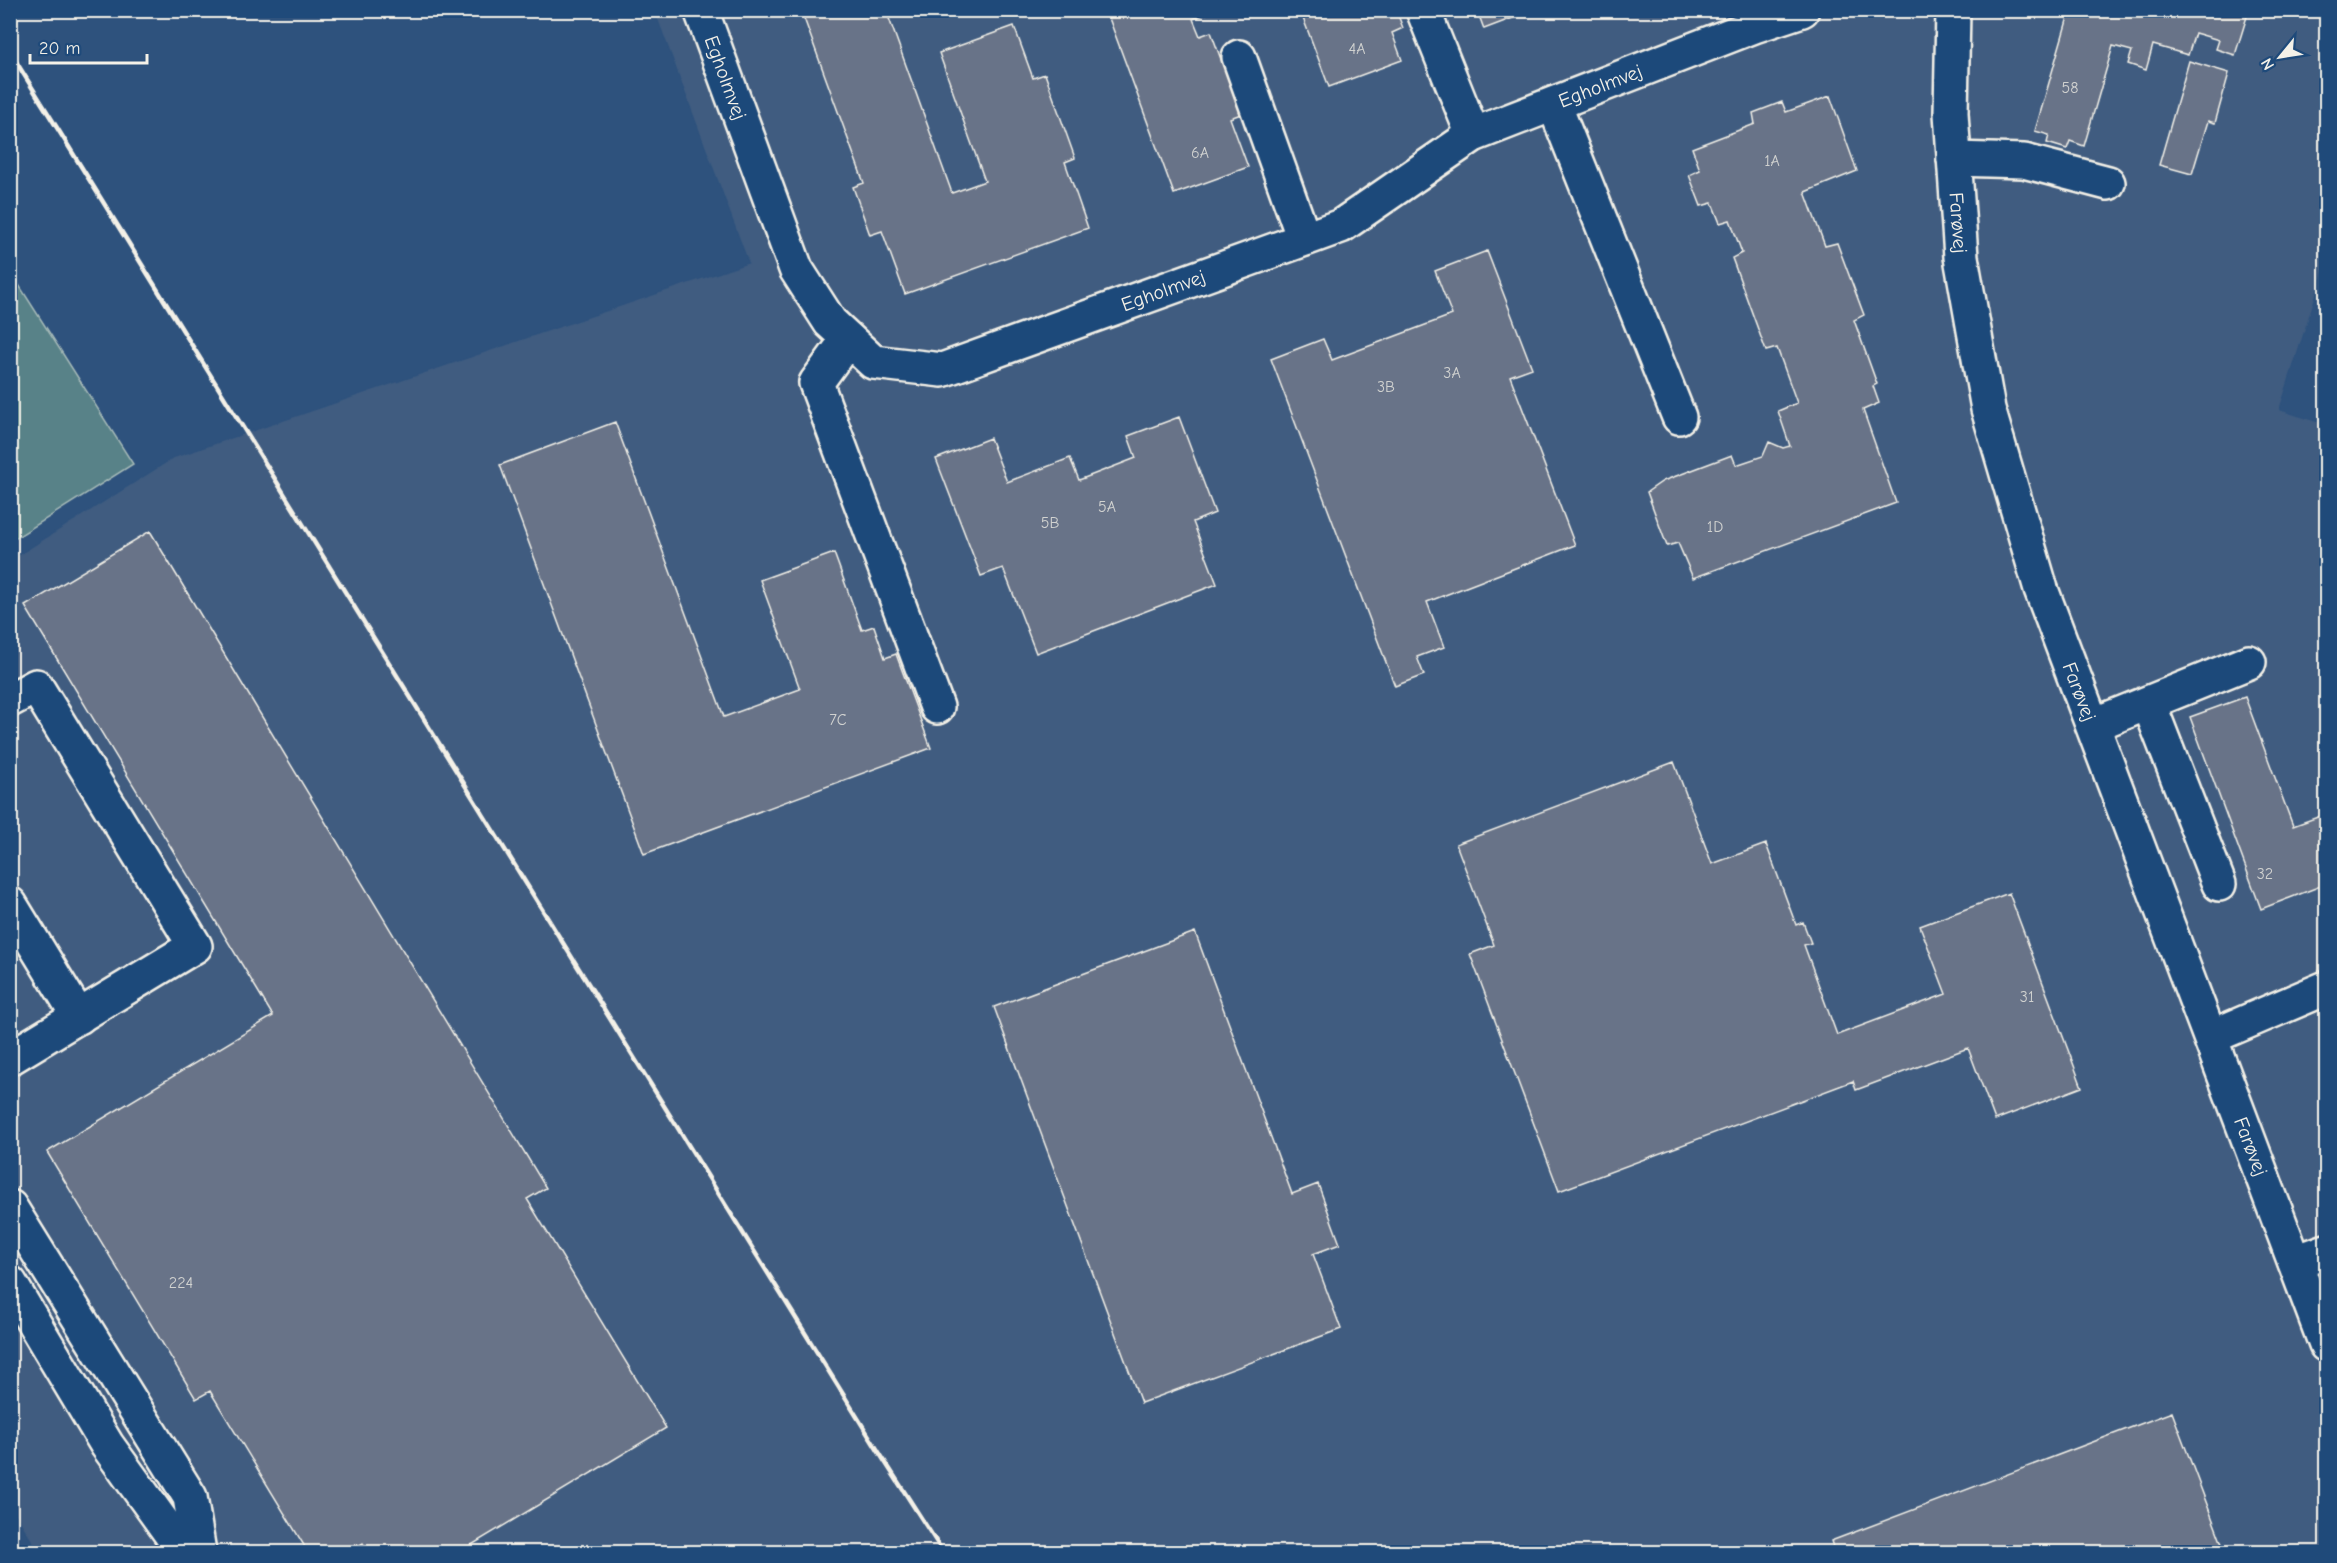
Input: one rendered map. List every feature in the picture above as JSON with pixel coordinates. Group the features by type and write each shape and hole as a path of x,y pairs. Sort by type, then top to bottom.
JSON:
{"street":[{"name":"Egholmvej","path":"701,10 796,269 830,322 873,362 942,370 1341,226 1473,135 1754,26 1802,10"},
{"path":"1423,10 1473,135"},
{"name":"Farøvej","path":"1953,10 1951,113 1960,257 1988,409 2041,589 2326,1345"},
{"path":"1239,57 1304,240"},
{"path":"1554,104 1679,417"},
{"path":"1954,159 2024,161 2108,183"},
{"path":"848,339 816,383 937,707"},
{"path":"2093,725 2249,662"},
{"path":"10,700 36,686 195,946 79,1017 12,1052"},
{"path":"2149,704 2219,884"},
{"path":"10,904 79,1017"},
{"path":"2211,1037 2326,988"},
{"path":"10,1207 190,1497 199,1552"},
{"path":"2295,1262 2326,1251"},
{"path":"10,1282 107,1445 184,1552"}],"path":[{"path":"10,1535 21,1552"}],"shaded area":[{"path":"655,11 2326,11 2326,262 2279,410 2326,425 2326,1552 39,1552 10,1504 10,561 174,458 749,263"}],"green space":[{"path":"10,271 133,464 11,541 10,541"}],"building":[{"path":"801,10 886,10 952,193 985,181 939,53 1014,26 1033,78 1045,74 1075,158 1065,162 1088,228 905,294 882,231 870,235 853,187 864,183"},
{"path":"1106,10 1215,10 1193,19 1200,36 1211,32 1241,114 1230,118 1248,167 1174,194"},
{"path":"1300,10 1396,10 1403,28 1392,33 1402,60 1329,87"},
{"path":"1477,10 1534,10 1484,29"},
{"path":"2070,10 2249,10 2235,55 2216,49 2219,40 2195,33 2188,55 2153,45 2146,70 2128,64 2132,51 2113,46 2084,146 2070,141 2067,149 2047,143 2049,135 2035,131"},
{"path":"2189,61 2229,73 2215,123 2208,121 2192,174 2159,165"},
{"path":"1830,96 1857,171 1805,192 1825,246 1837,243 1864,315 1854,320 1877,384 1873,386 1879,403 1863,410 1896,503 1693,578 1678,543 1667,546 1647,492 1663,481 1732,455 1736,465 1763,456 1769,442 1783,448 1790,446 1778,411 1797,403 1777,348 1766,351 1732,258 1742,253 1730,220 1720,223 1712,203 1701,206 1689,175 1700,170 1692,148 1755,124 1753,113 1782,102 1786,112"},
{"path":"1487,251 1532,368 1510,376 1575,545 1427,602 1444,647 1417,657 1424,675 1395,686 1271,359 1323,339 1332,360 1452,315 1435,271"},
{"path":"1179,417 1215,513 1193,522 1217,584 1036,653 1003,568 981,576 936,459 990,438 1007,482 1070,458 1079,480 1136,458 1128,436"},
{"path":"615,422 724,717 800,689 760,580 834,553 862,630 874,626 885,658 896,654 931,748 644,854 500,465"},
{"path":"150,531 546,1188 527,1199 666,1428 460,1552 368,1552 363,1543 347,1552 308,1552 210,1391 196,1399 47,1152 273,1016 25,606"},
{"path":"2245,697 2293,826 2326,814 2326,884 2261,909 2190,717"},
{"path":"1674,762 1712,864 1766,844 1796,925 1803,922 1811,943 1804,945 1837,1035 1946,994 1920,926 2009,893 2082,1087 1995,1120 1968,1048 1856,1090 1853,1081 1559,1191 1470,954 1494,945 1456,844"},
{"path":"1195,932 1292,1194 1318,1184 1340,1244 1313,1254 1341,1329 1141,1403 994,1007"},
{"path":"2172,1412 2225,1552 1827,1552 1834,1550 1831,1541"}],"railway":[{"path":"10,52 943,1552"}]}
